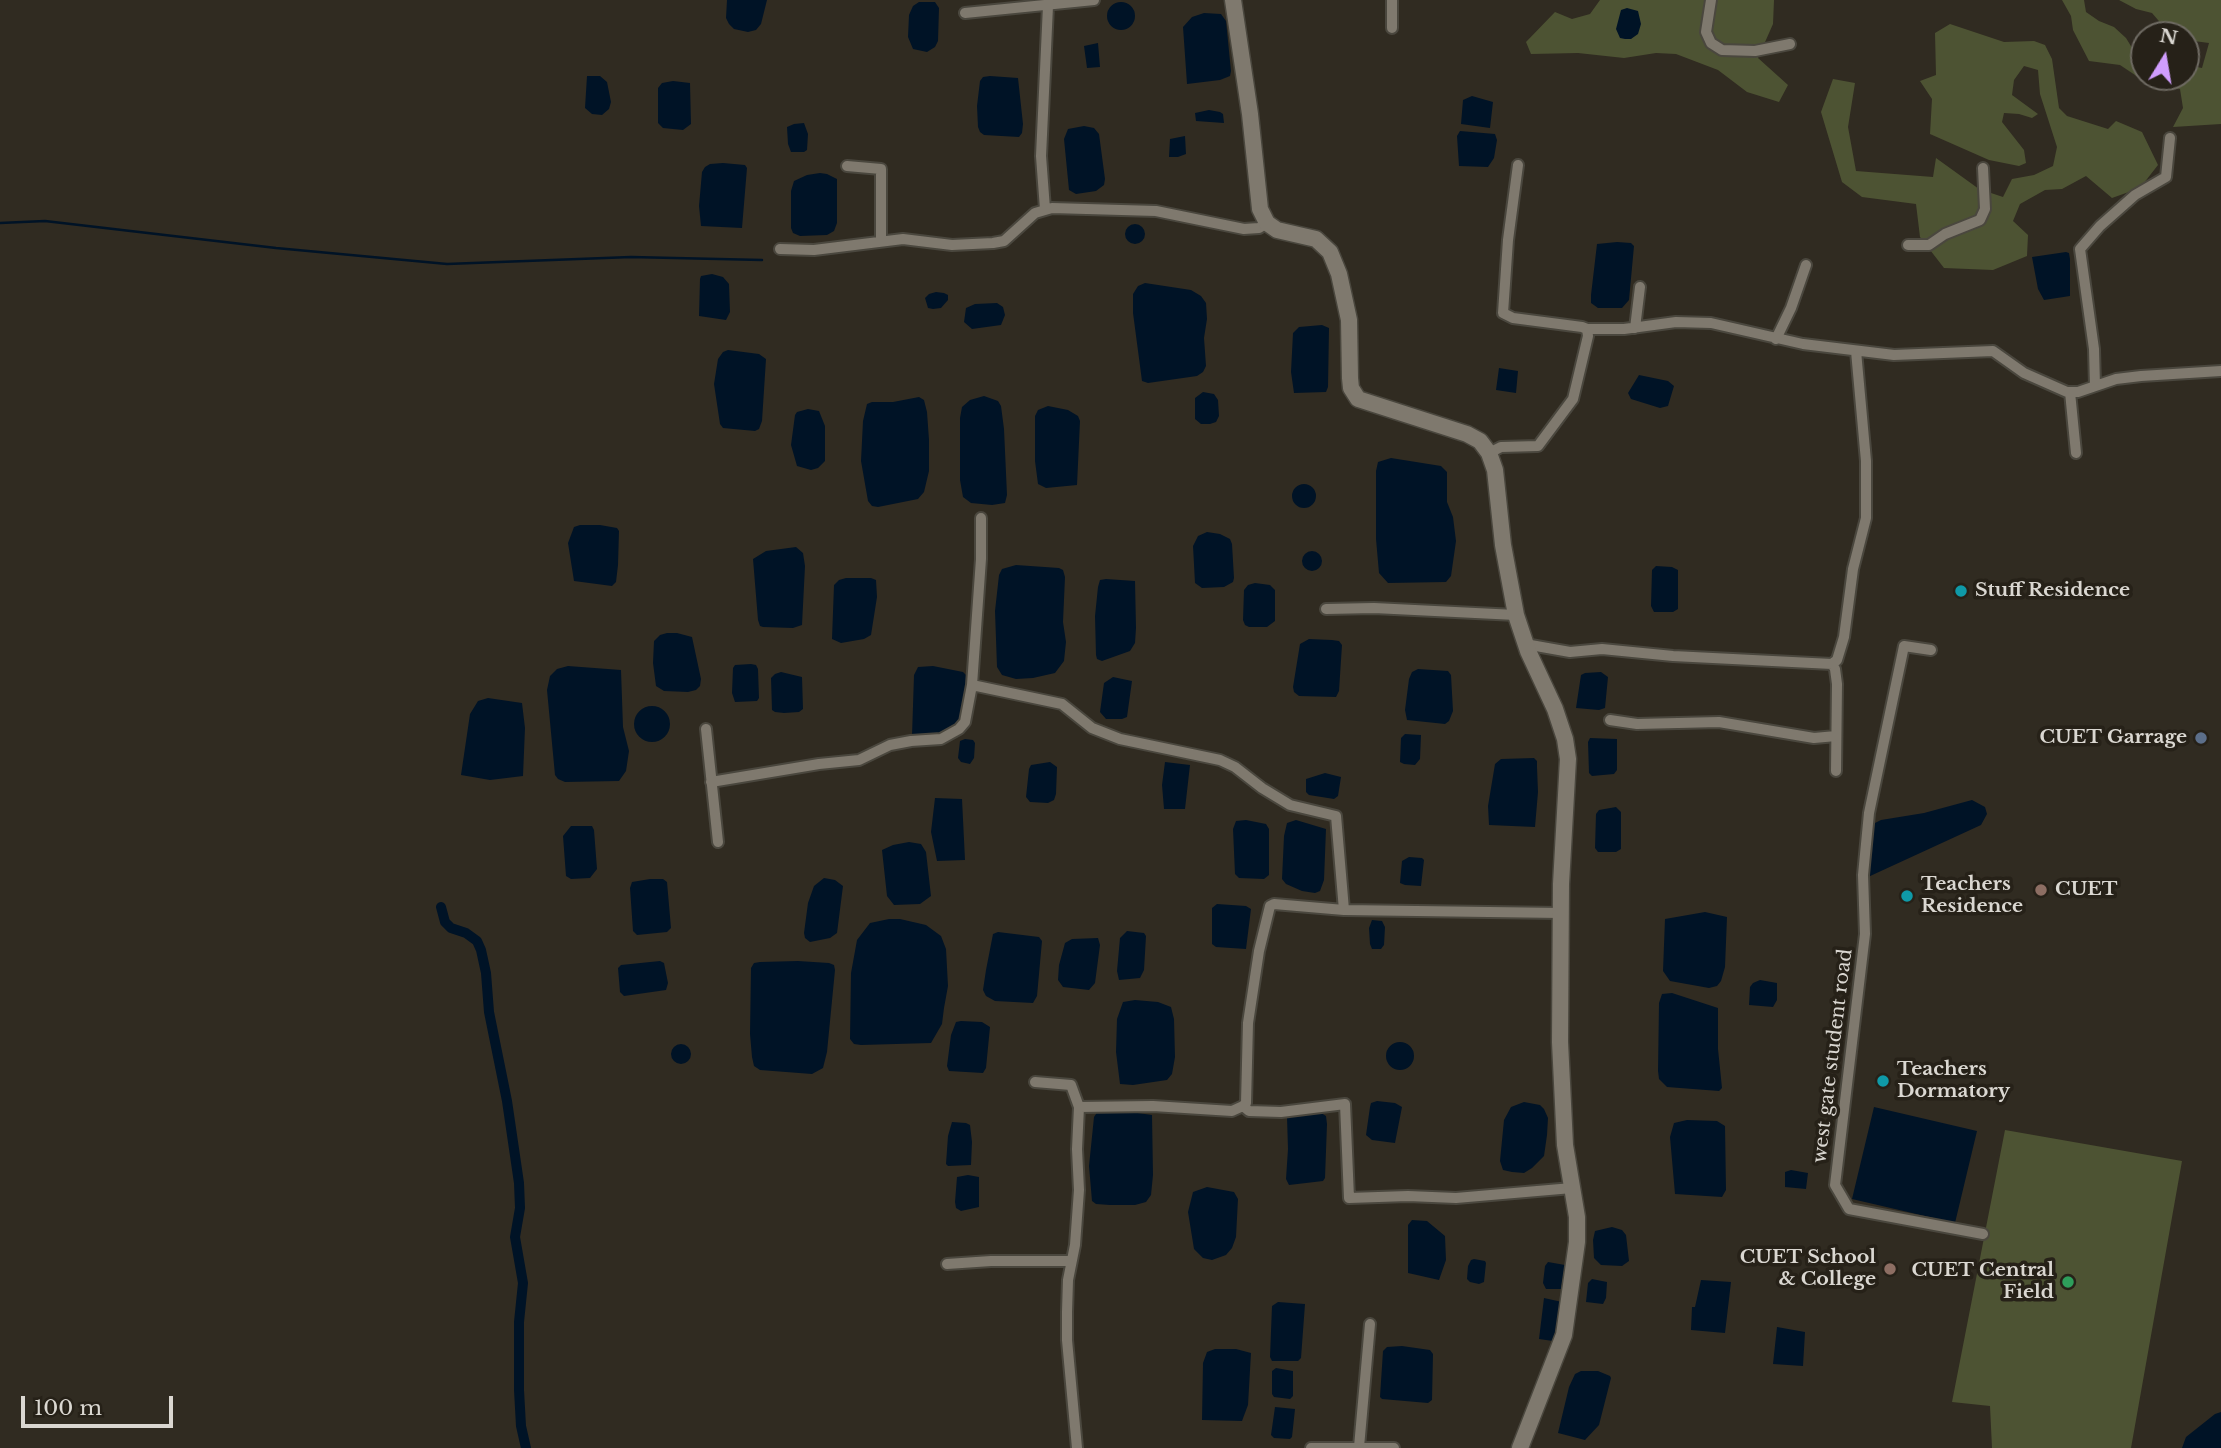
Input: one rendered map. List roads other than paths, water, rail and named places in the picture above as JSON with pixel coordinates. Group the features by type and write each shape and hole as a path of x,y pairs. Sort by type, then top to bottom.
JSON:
{"main road":[{"path":"1233,0 1250,114 1259,203 1268,223 1286,233 1316,239 1330,252 1339,274 1349,320 1351,388 1358,399 1467,434 1480,441 1489,453 1496,470 1503,545 1516,615 1525,644 1561,723 1568,759 1561,913 1560,1042 1565,1145 1577,1217 1577,1242 1564,1335 1520,1448"}],"street":[{"path":"965,13 1094,0"},
{"path":"1392,0 1392,28"},
{"path":"1711,0 1706,32 1711,43 1722,50 1755,51 1790,44"},
{"path":"1045,209 1041,139 1048,6"},
{"path":"2095,386 2094,348 2080,248 2134,195 2166,177 2169,138"},
{"path":"1518,165 1508,240 1503,313 1513,318 1587,329 1635,328 1675,322 1711,323 1776,339 1894,355 1993,351 2050,387 2070,392 2141,376 2221,371"},
{"path":"847,166 881,169 881,241"},
{"path":"1908,245 1929,245 1945,234 1980,220 1985,209 1983,169"},
{"path":"780,250 814,250 903,239 952,245 993,243 1004,241 1023,222 1045,209 1156,211 1244,229 1259,228 1268,223"},
{"path":"1776,339 1791,308 1806,265"},
{"path":"1635,328 1640,287"},
{"path":"1489,453 1500,447 1538,446 1573,399 1588,336 1587,329"},
{"path":"1525,644 1570,652 1602,649 1673,656 1832,664 1837,660 1844,637 1853,569 1866,518 1866,461 1856,351"},
{"path":"2070,392 2076,453"},
{"path":"711,782 859,760 901,742 941,739 953,734 965,722 972,685 981,559 981,517"},
{"path":"1326,609 1374,608 1516,615"},
{"name":"west gate student road","path":"1931,650 1904,646 1869,813 1863,875 1865,934 1835,1185 1849,1209 1983,1234"},
{"path":"1832,664 1837,684 1836,771"},
{"path":"972,685 1062,704 1092,728 1120,739 1220,760 1235,767 1290,805 1336,816 1344,910"},
{"path":"1610,720 1637,724 1719,722 1814,738 1836,736"},
{"path":"706,729 718,842"},
{"path":"1079,1107 1141,1106 1233,1111 1246,1103 1248,1023 1259,951 1270,906 1274,904 1344,910 1561,913"},
{"path":"1035,1082 1071,1085 1079,1107 1079,1190 1075,1245 1070,1261 1067,1340 1077,1448"},
{"path":"1243,1106 1248,1111 1281,1112 1345,1104 1349,1198 1456,1198 1572,1188"},
{"path":"947,1264 1070,1261"},
{"path":"1359,1447 1370,1324"},
{"path":"1311,1448 1394,1448"}],"water":[{"path":"727,0 767,0 761,24 756,30 748,32 734,29 729,24 726,18"},
{"path":"919,2 935,2 939,8 938,41 935,47 927,52 913,49 908,37 909,15 913,6"},
{"path":"1121,2 1131,6 1135,16 1131,26 1121,30 1111,26 1107,16 1111,6"},
{"path":"1627,8 1638,11 1641,24 1638,34 1631,39 1620,38 1616,29 1621,10"},
{"path":"1204,13 1221,14 1226,21 1230,76 1220,80 1187,84 1183,27 1192,17"},
{"path":"1098,43 1100,67 1087,68 1084,46"},
{"path":"587,76 600,76 607,82 611,102 609,109 602,115 592,114 585,108"},
{"path":"983,77 1018,78 1023,124 1019,137 984,135 980,132 977,106 980,81"},
{"path":"662,83 690,83 691,124 683,130 663,128 658,123 658,88"},
{"path":"1472,96 1493,102 1490,128 1461,124 1463,100"},
{"path":"1209,110 1223,114 1224,123 1196,121 1195,113"},
{"path":"804,123 808,134 807,150 791,152 787,127"},
{"path":"1084,126 1094,128 1099,134 1105,179 1104,185 1096,191 1076,194 1069,190 1064,139 1068,129"},
{"path":"1460,131 1495,134 1497,140 1494,158 1488,167 1459,166 1457,136"},
{"path":"1185,136 1186,154 1169,157 1170,139"},
{"path":"710,164 745,165 747,168 742,228 701,226 699,206 702,172"},
{"path":"820,173 837,179 837,223 834,231 827,235 800,236 793,233 791,228 791,191 794,181"},
{"path":"1135,224 1142,227 1145,234 1142,241 1135,244 1128,241 1125,234 1128,227"},
{"path":"1631,243 1634,246 1629,300 1622,308 1598,308 1591,303 1597,244"},
{"path":"2069,253 2070,259 2070,296 2044,300 2038,289 2032,257"},
{"path":"712,274 723,277 729,284 730,312 726,320 699,316 700,279 701,276"},
{"path":"1145,283 1191,290 1206,303 1206,366 1197,376 1148,383 1142,381 1133,294 1138,286"},
{"path":"936,292 948,295 948,300 941,308 928,308 925,298"},
{"path":"997,303 1003,307 1005,315 1001,325 972,329 964,322 966,308 975,304"},
{"path":"1322,325 1329,328 1326,392 1294,393 1291,372 1293,333 1299,327"},
{"path":"728,350 759,354 766,359 762,421 759,429 755,431 723,428 720,424 714,384 718,359"},
{"path":"1499,368 1518,371 1516,393 1496,390"},
{"path":"1639,375 1668,381 1674,386 1668,406 1660,408 1631,399 1628,393"},
{"path":"1203,392 1214,394 1218,400 1219,416 1216,422 1210,424 1201,424 1195,419 1195,398"},
{"path":"984,396 998,401 1004,429 1007,495 1005,503 992,505 971,503 963,497 960,480 962,407 970,400"},
{"path":"919,397 924,400 927,412 929,440 929,471 924,492 918,499 872,506 868,501 861,461 863,421 867,404"},
{"path":"1048,406 1068,410 1078,416 1080,421 1077,485 1046,488 1038,484 1035,416 1038,410"},
{"path":"808,409 819,411 825,426 825,461 818,468 811,470 797,466 791,445 795,415"},
{"path":"1391,458 1441,466 1447,472 1447,502 1453,517 1456,541 1451,576 1446,582 1388,583 1379,573 1376,471 1378,462"},
{"path":"1304,484 1313,487 1316,496 1313,505 1304,508 1295,505 1292,496 1295,487"},
{"path":"600,525 617,528 619,531 616,582 612,586 574,581 568,543 574,527"},
{"path":"1207,532 1220,534 1230,539 1232,544 1234,578 1233,582 1224,587 1202,588 1195,583 1193,546 1198,536"},
{"path":"796,547 803,553 805,566 802,625 793,628 760,626 753,559 766,551"},
{"path":"1308,551 1316,551 1322,561 1316,571 1308,571 1302,565 1302,557"},
{"path":"1016,565 1063,570 1063,622 1066,642 1064,661 1055,673 1016,679 1002,675 997,667 995,611 999,575 1002,569"},
{"path":"1656,566 1678,570 1678,609 1673,612 1654,612 1651,606 1652,570"},
{"path":"846,578 876,580 877,597 871,635 841,643 832,639 834,585"},
{"path":"1100,580 1135,581 1136,628 1135,643 1130,651 1102,661 1097,659 1096,655 1095,616"},
{"path":"1255,583 1270,585 1275,590 1275,621 1267,627 1249,627 1243,620 1244,590"},
{"path":"667,633 692,637 701,679 696,690 664,691 656,686 654,641"},
{"path":"1309,639 1339,641 1342,645 1339,691 1336,697 1299,696 1294,692 1300,644"},
{"path":"751,664 758,669 759,698 757,701 735,702 732,693 733,668 735,665"},
{"path":"568,666 621,670 623,727 629,751 626,771 619,781 565,782 555,775 547,690 550,676 557,669"},
{"path":"933,666 963,672 967,676 969,691 960,721 952,729 938,735 912,736 914,675 918,667"},
{"path":"1418,669 1448,671 1451,675 1453,711 1445,724 1407,720 1405,710 1409,679 1412,672"},
{"path":"781,672 802,677 803,709 799,712 784,713 772,710 771,678"},
{"path":"1601,672 1608,677 1605,708 1576,708 1581,675"},
{"path":"1113,677 1132,681 1127,717 1122,719 1106,719 1100,712 1104,683"},
{"path":"488,698 522,703 525,728 523,776 490,780 461,775 470,714 478,701"},
{"path":"652,706 665,711 670,724 665,737 652,742 639,737 634,724 639,711"},
{"path":"1405,734 1421,735 1420,759 1415,765 1400,762 1401,738"},
{"path":"1590,738 1617,739 1617,770 1614,774 1592,776 1589,773"},
{"path":"965,739 975,743 974,758 970,764 961,762 958,758 960,741"},
{"path":"1534,758 1537,761 1538,792 1535,827 1489,825 1488,806 1495,764 1501,759"},
{"path":"1050,762 1057,767 1054,800 1048,803 1030,802 1026,797 1031,765"},
{"path":"1165,762 1190,765 1185,809 1164,809 1162,785"},
{"path":"1325,773 1341,777 1338,796 1334,799 1309,795 1306,792 1306,779"},
{"path":"935,798 962,799 965,860 937,861 931,832"},
{"path":"1972,800 1985,807 1987,814 1981,825 1868,877 1870,829 1873,824"},
{"path":"1616,807 1621,812 1621,849 1616,852 1598,852 1595,848 1596,814 1599,810"},
{"path":"1296,820 1326,829 1324,880 1320,891 1315,893 1302,891 1286,884 1282,879 1287,823"},
{"path":"1236,821 1266,824 1269,829 1269,875 1264,879 1239,878 1235,874 1233,829"},
{"path":"571,826 592,826 594,830 597,869 590,878 571,879 566,876 563,836"},
{"path":"909,842 921,844 926,852 931,896 920,904 894,905 887,896 882,850"},
{"path":"1409,857 1424,860 1421,886 1400,883 1402,861"},
{"path":"824,878 835,880 843,886 837,933 830,938 810,942 804,933 808,903 814,886"},
{"path":"663,879 667,882 671,928 667,932 637,935 633,931 630,888 632,882"},
{"path":"1217,904 1246,906 1251,909 1246,949 1216,947 1212,944 1212,908"},
{"path":"1705,912 1727,917 1725,967 1721,981 1717,986 1709,988 1670,981 1663,971 1665,919"},
{"path":"889,919 926,925 941,936 946,949 948,986 942,1024 931,1043 861,1045 854,1044 850,1039 851,973 857,940 870,923"},
{"path":"1372,920 1382,921 1385,927 1384,945 1381,949 1372,949 1370,944 1369,928"},
{"path":"1127,931 1144,933 1146,936 1144,970 1140,978 1119,980 1117,971 1120,938"},
{"path":"998,932 1039,937 1042,941 1037,996 1033,1003 995,1001 986,996 983,990 993,934"},
{"path":"1098,938 1100,945 1095,983 1089,990 1063,987 1058,980 1065,943 1072,939"},
{"path":"660,961 664,963 668,983 666,990 624,996 620,992 618,968 621,965"},
{"path":"798,961 834,965 827,1052 823,1068 812,1074 760,1070 754,1066 752,1057 751,968 754,963 760,962"},
{"path":"1760,980 1777,983 1777,1000 1773,1007 1749,1005 1750,987"},
{"path":"1672,993 1718,1008 1722,1088 1719,1091 1667,1087 1659,1079 1659,1003 1662,994"},
{"path":"1123,1002 1158,1002 1171,1007 1175,1057 1172,1074 1167,1080 1120,1084 1116,1052 1117,1019"},
{"path":"956,1022 982,1022 990,1027 986,1068 983,1073 949,1071 947,1066 951,1035"},
{"path":"1400,1042 1410,1046 1414,1056 1410,1066 1400,1070 1390,1066 1386,1056 1390,1046"},
{"path":"681,1044 688,1047 691,1054 688,1061 681,1064 674,1061 671,1054 674,1047"},
{"path":"1524,1102 1540,1105 1548,1118 1544,1156 1524,1173 1503,1170 1500,1161 1504,1120 1511,1107"},
{"path":"1371,1103 1395,1103 1402,1107 1395,1143 1372,1140 1366,1135"},
{"path":"1874,1107 1977,1131 1955,1223 1852,1199"},
{"path":"1116,1110 1152,1115 1151,1195 1146,1202 1135,1205 1096,1204 1092,1201 1089,1166 1094,1117 1098,1111"},
{"path":"1318,1111 1326,1116 1327,1124 1325,1178 1323,1181 1289,1185 1286,1179 1287,1117"},
{"path":"1687,1120 1717,1121 1725,1126 1726,1190 1722,1197 1675,1194 1670,1137 1674,1123"},
{"path":"952,1122 970,1125 971,1165 946,1164"},
{"path":"1791,1170 1808,1173 1806,1189 1785,1187 1785,1172"},
{"path":"957,1177 979,1177 979,1207 961,1211 956,1208 955,1202"},
{"path":"1207,1187 1234,1192 1238,1199 1236,1237 1232,1248 1226,1255 1212,1260 1203,1258 1194,1249 1188,1212 1193,1192"},
{"path":"1412,1220 1427,1221 1445,1236 1446,1260 1439,1280 1408,1273 1408,1225"},
{"path":"1612,1227 1622,1230 1626,1235 1629,1261 1622,1266 1601,1265 1594,1258 1595,1231"},
{"path":"1474,1259 1486,1263 1484,1282 1479,1284 1467,1279 1468,1266"},
{"path":"1548,1262 1565,1265 1561,1289 1546,1289 1543,1283"},
{"path":"1592,1279 1607,1282 1603,1304 1586,1302 1588,1283"},
{"path":"1701,1280 1731,1282 1725,1333 1691,1330 1692,1307 1695,1307"},
{"path":"1544,1298 1562,1302 1553,1341 1539,1339"},
{"path":"1278,1302 1305,1304 1301,1358 1298,1361 1272,1361 1270,1357 1272,1306"},
{"path":"1777,1327 1805,1332 1803,1366 1773,1364"},
{"path":"1387,1347 1430,1350 1433,1354 1432,1400 1428,1403 1380,1397 1383,1351"},
{"path":"1215,1349 1236,1349 1251,1353 1248,1405 1242,1421 1202,1420 1203,1363 1207,1352"},
{"path":"1276,1368 1293,1371 1293,1396 1290,1399 1274,1397 1272,1394 1272,1371"},
{"path":"1581,1371 1598,1371 1611,1378 1599,1425 1585,1440 1558,1433 1569,1387 1575,1374"},
{"path":"1275,1407 1295,1409 1290,1439 1274,1438 1271,1435"},
{"path":"2221,1412 2221,1448 2182,1448 2186,1437"}],"waterway":[{"path":"0,223 45,221 276,248 447,264 631,257 762,260"},
{"path":"441,907 445,922 477,941 481,950 489,1012 507,1101 519,1183 520,1208 515,1237 523,1283 519,1322 519,1390 521,1426 526,1448"}],"place":[{"name":"Stuff Residence","path":"1961,591"},
{"name":"CUET Garrage","path":"2201,738"},
{"name":"CUET","path":"2041,890"},
{"name":"Teachers Residence","path":"1907,896"},
{"name":"Teachers Dormatory","path":"1883,1081"},
{"name":"CUET School & College","path":"1890,1269"},
{"name":"CUET Central Field","path":"2068,1282"}]}
